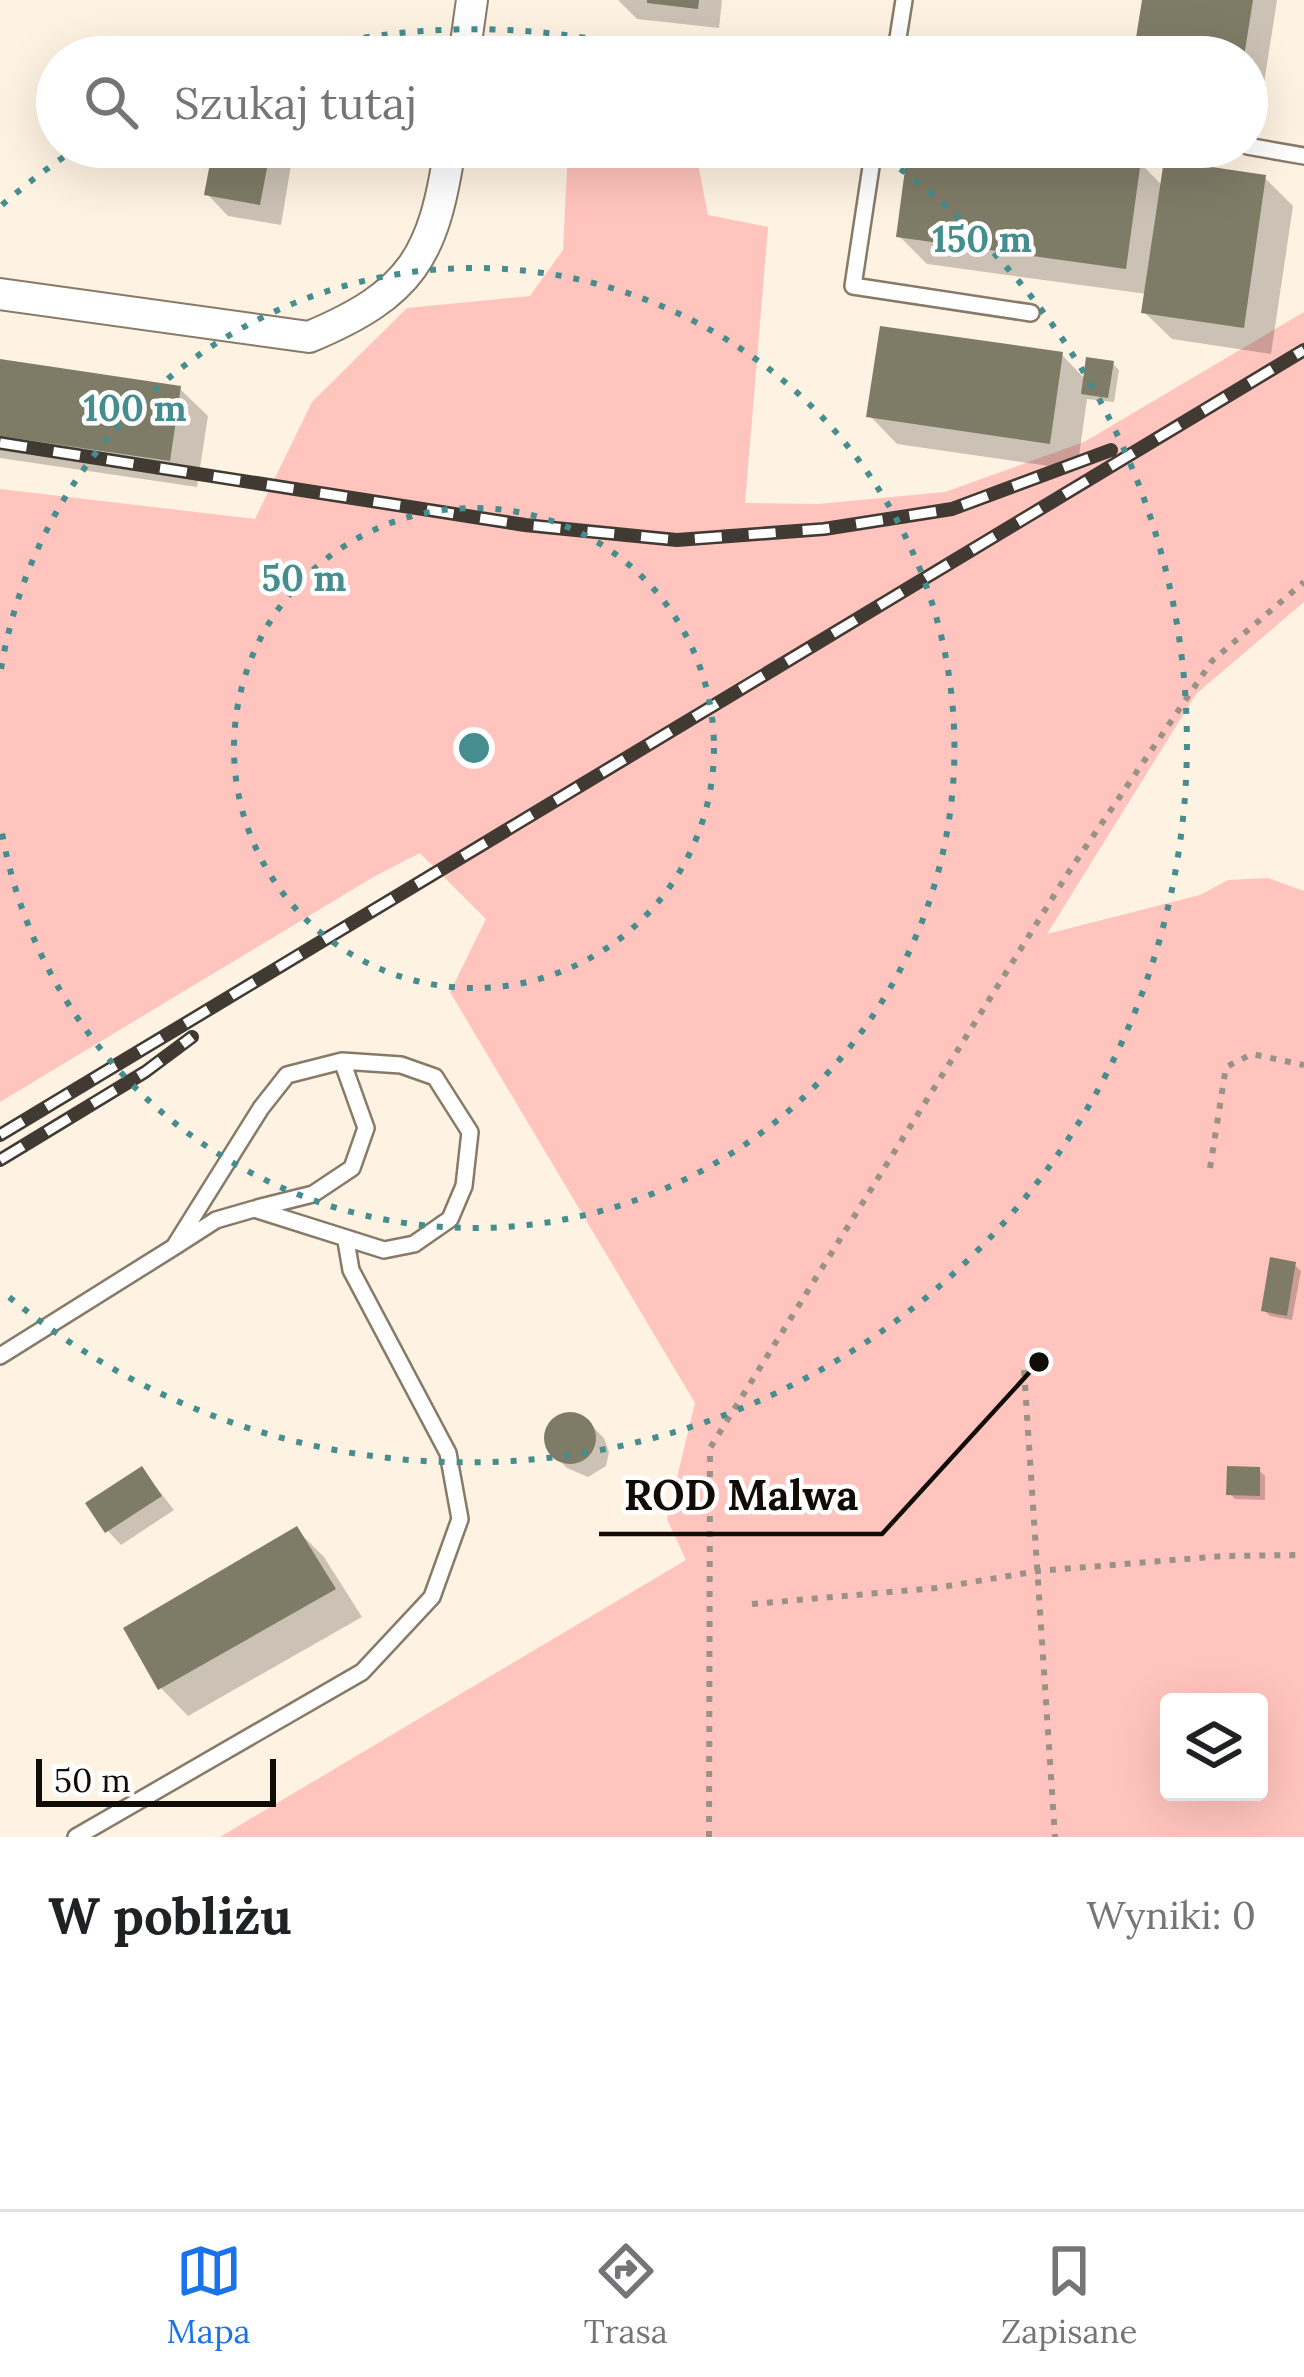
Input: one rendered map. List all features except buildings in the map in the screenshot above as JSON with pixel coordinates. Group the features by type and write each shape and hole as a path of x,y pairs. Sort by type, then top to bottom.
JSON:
{"street":[{"path":"467,36 472,0"},
{"path":"0,294 309,337 355,318 389,296 424,252 447,168"}],"lane":[{"path":"898,36 904,0"},
{"path":"1268,150 1304,156"},
{"path":"871,168 853,286 1031,313"},
{"path":"174,1247 261,1108 287,1075 342,1061 401,1065 436,1077 470,1132 464,1186 450,1219 414,1244 384,1250 254,1209"},
{"path":"0,1356 217,1220 313,1194 352,1168 366,1128 342,1061"},
{"path":"76,1837 362,1672 432,1598 460,1519 448,1453 351,1270 346,1240"}],"path":[{"path":"709,1837 710,1448 1068,873 1211,661 1304,582"},
{"path":"1210,1168 1226,1067 1252,1054 1304,1065"},
{"path":"1024,1370 1055,1837"},
{"path":"752,1604 936,1588 1039,1571 1223,1556 1304,1556"}],"shaded area":[{"path":"567,168 699,168 708,215 768,227 745,503 818,504 945,492 1084,442 1304,312 1304,602 1196,694 1047,934 1200,895 1228,880 1268,878 1304,891 1304,1837 220,1837 686,1560 667,1519 695,1403 450,992 486,919 420,853 0,1102 0,489 255,519 312,402 407,308 530,296 563,250"}],"railway":[{"path":"0,1135 1304,350"},
{"path":"0,443 525,525 677,540 824,529 952,509 1111,450"},
{"path":"0,1160 145,1072 192,1037"}],"place":[{"name":"ROD Malwa","path":"1039,1362"}]}
